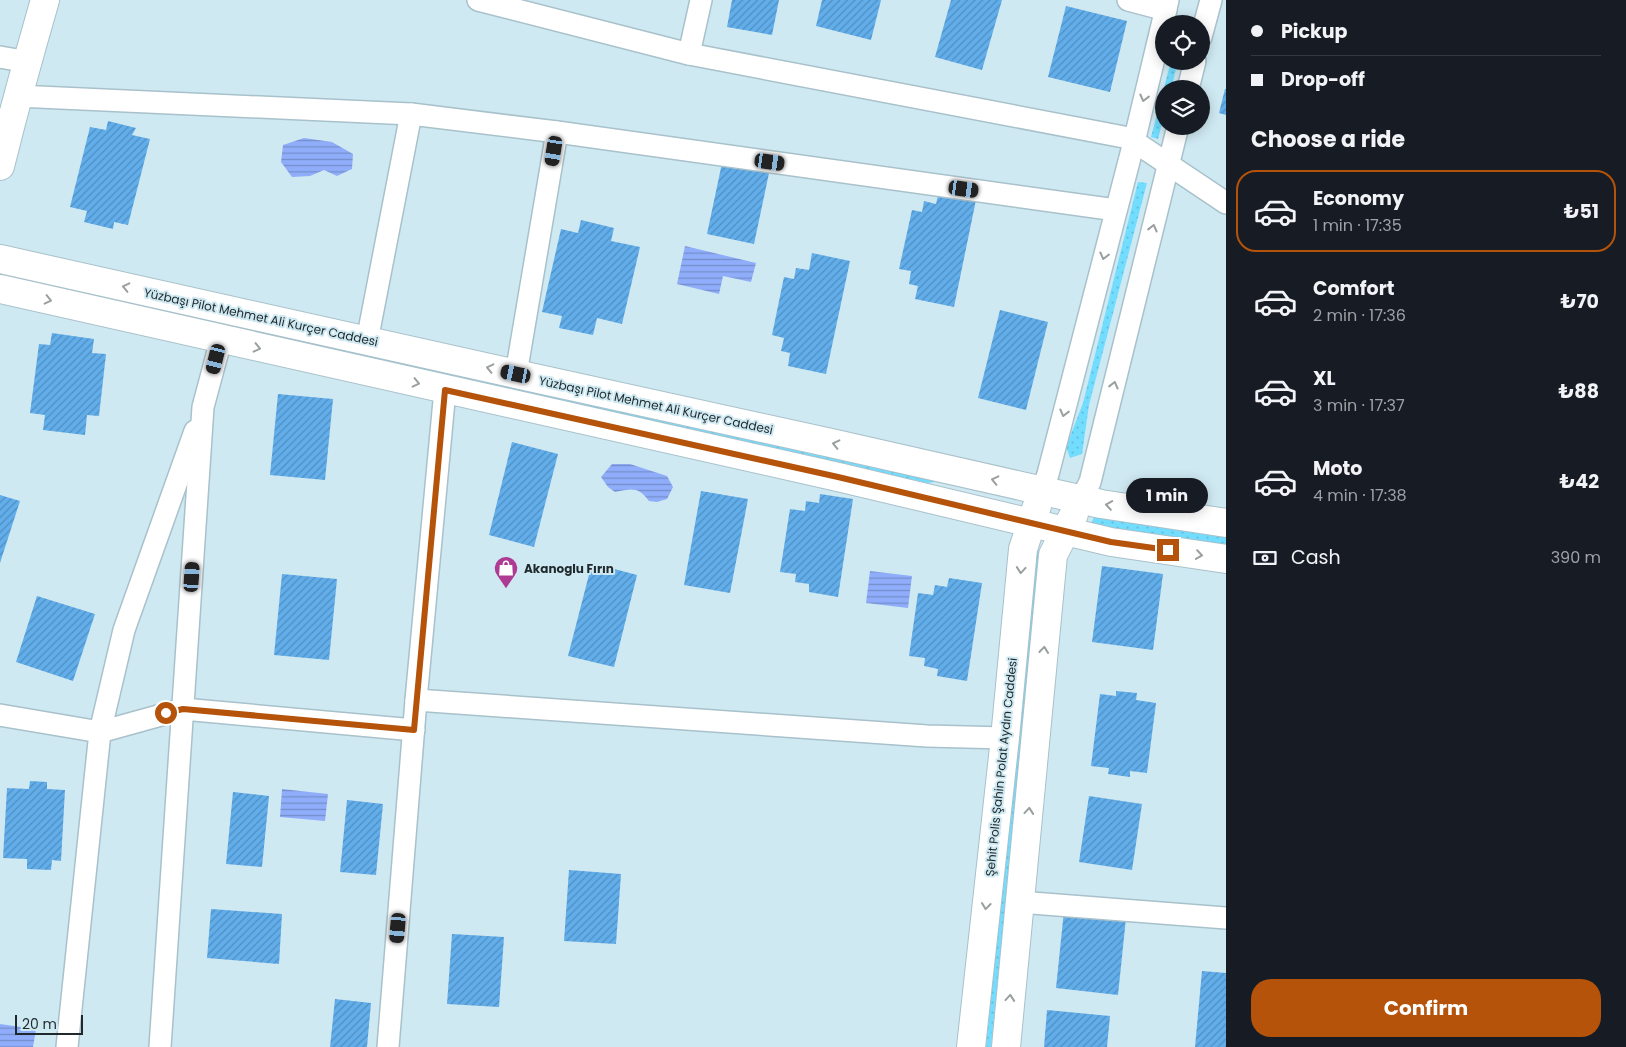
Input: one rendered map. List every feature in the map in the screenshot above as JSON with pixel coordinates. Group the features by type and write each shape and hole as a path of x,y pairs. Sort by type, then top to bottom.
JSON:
{"main road":[{"path":"0,166 17,96 45,0"},
{"name":"Yüzbaşı Pilot Mehmet Ali Kurçer Caddesi","path":"0,259 1107,505 1226,523"},
{"path":"0,289 220,340 838,477 1111,542 1226,559"},
{"name":"Şehit Polis Şahin Polat Aydın Caddesi","path":"971,1047 1005,738 1023,548 1042,490"},
{"path":"1006,1047 1053,554 1081,499"}],"street":[{"path":"478,0 689,54 1129,138 1226,203"},
{"path":"689,54 700,0"},
{"path":"1042,490 1048,474 1134,142 1167,5 1128,0"},
{"path":"1207,15 1211,0"},
{"path":"0,56 28,62"},
{"path":"17,96 410,114 557,132 1116,210"},
{"path":"367,341 410,114"},
{"path":"516,374 557,132"},
{"path":"1081,499 1090,482 1176,135"},
{"path":"66,1047 100,732 124,630 203,407 220,340"},
{"path":"388,1047 416,700 445,390"},
{"path":"160,1047 203,407"},
{"path":"416,700 917,735 1005,738"},
{"path":"0,714 100,732 183,709 414,730"},
{"path":"1019,902 1226,918"}],"shaded area":[{"path":"1169,70 1176,70 1173,80 1166,80"},
{"path":"1155,122 1155,135 1159,135 1158,139 1151,137"},
{"path":"304,138 332,142 353,154 352,169 337,176 324,170 310,176 292,177 281,162 283,145"},
{"path":"1138,182 1147,183 1089,405 1082,454 1070,458 1066,447 1083,403"},
{"path":"685,246 756,263 751,282 723,276 719,294 677,284"},
{"path":"2,271 939,481 928,483 242,332 0,277"},
{"path":"612,464 630,464 667,476 673,487 667,499 657,502 649,501 641,493 634,490 615,492 608,487 601,477"},
{"path":"1094,516 1226,537 1226,546 1091,525"},
{"path":"1035,551 1042,551 991,1047 986,1047"},
{"path":"870,571 912,576 908,608 866,603"},
{"path":"282,789 328,794 325,821 280,817"},
{"path":"0,1024 36,1029 33,1047 0,1047"}],"building":[{"path":"732,0 779,0 772,35 727,27"},
{"path":"822,0 881,0 871,40 816,26"},
{"path":"951,0 1002,0 982,70 935,57"},
{"path":"1066,6 1127,21 1110,92 1048,77"},
{"path":"1226,89 1226,115 1219,113"},
{"path":"108,121 136,128 132,135 150,139 128,225 114,222 113,229 84,222 87,211 70,207 90,127 106,130"},
{"path":"722,163 769,173 754,244 707,234"},
{"path":"940,187 977,195 954,307 915,299 918,286 909,284 911,271 899,269 912,210 922,212 924,201 936,204"},
{"path":"581,220 614,228 611,241 640,247 622,324 597,318 593,335 559,328 562,316 542,312 561,229 578,233"},
{"path":"812,253 850,261 826,374 788,366 790,353 781,351 784,338 772,335 784,277 794,279 796,268 809,270"},
{"path":"1000,310 1048,322 1026,410 978,398"},
{"path":"52,333 94,339 92,353 106,354 99,416 87,415 85,435 43,430 45,415 30,413 39,344 50,345"},
{"path":"278,394 333,399 325,480 270,475"},
{"path":"512,442 558,454 534,547 489,535"},
{"path":"701,491 748,499 730,593 684,585"},
{"path":"820,494 853,499 838,597 809,592 809,584 795,582 796,574 780,572 790,509 805,511 806,501 819,503"},
{"path":"0,495 20,501 0,563"},
{"path":"592,563 637,575 614,667 568,656"},
{"path":"1102,566 1163,574 1153,650 1092,642"},
{"path":"282,574 337,579 329,660 274,655"},
{"path":"949,578 982,583 967,681 937,676 938,669 924,666 925,658 909,656 918,593 933,595 935,585 947,587"},
{"path":"37,596 95,614 73,681 16,662"},
{"path":"1116,691 1137,693 1136,700 1156,703 1147,773 1130,771 1130,777 1108,774 1109,768 1091,766 1100,694 1116,696"},
{"path":"30,781 47,782 47,789 65,790 61,861 52,860 51,870 27,869 27,859 3,858 7,788 29,789"},
{"path":"233,792 269,796 262,867 226,864"},
{"path":"1089,796 1142,804 1132,870 1079,862"},
{"path":"347,800 383,804 376,875 340,872"},
{"path":"569,870 621,874 616,944 564,941"},
{"path":"211,909 282,914 279,964 207,958"},
{"path":"1064,911 1126,918 1118,995 1056,988"},
{"path":"452,934 504,937 499,1007 447,1004"},
{"path":"1202,971 1226,973 1226,1047 1195,1047"},
{"path":"335,999 371,1003 367,1047 330,1047"},
{"path":"1047,1010 1110,1016 1107,1047 1044,1047"}],"place":[{"name":"Akanoglu Fırın","path":"506,589"}],"route":[{"path":"166,713 183,709 414,730 445,390 838,477 1111,542 1168,550"}]}
